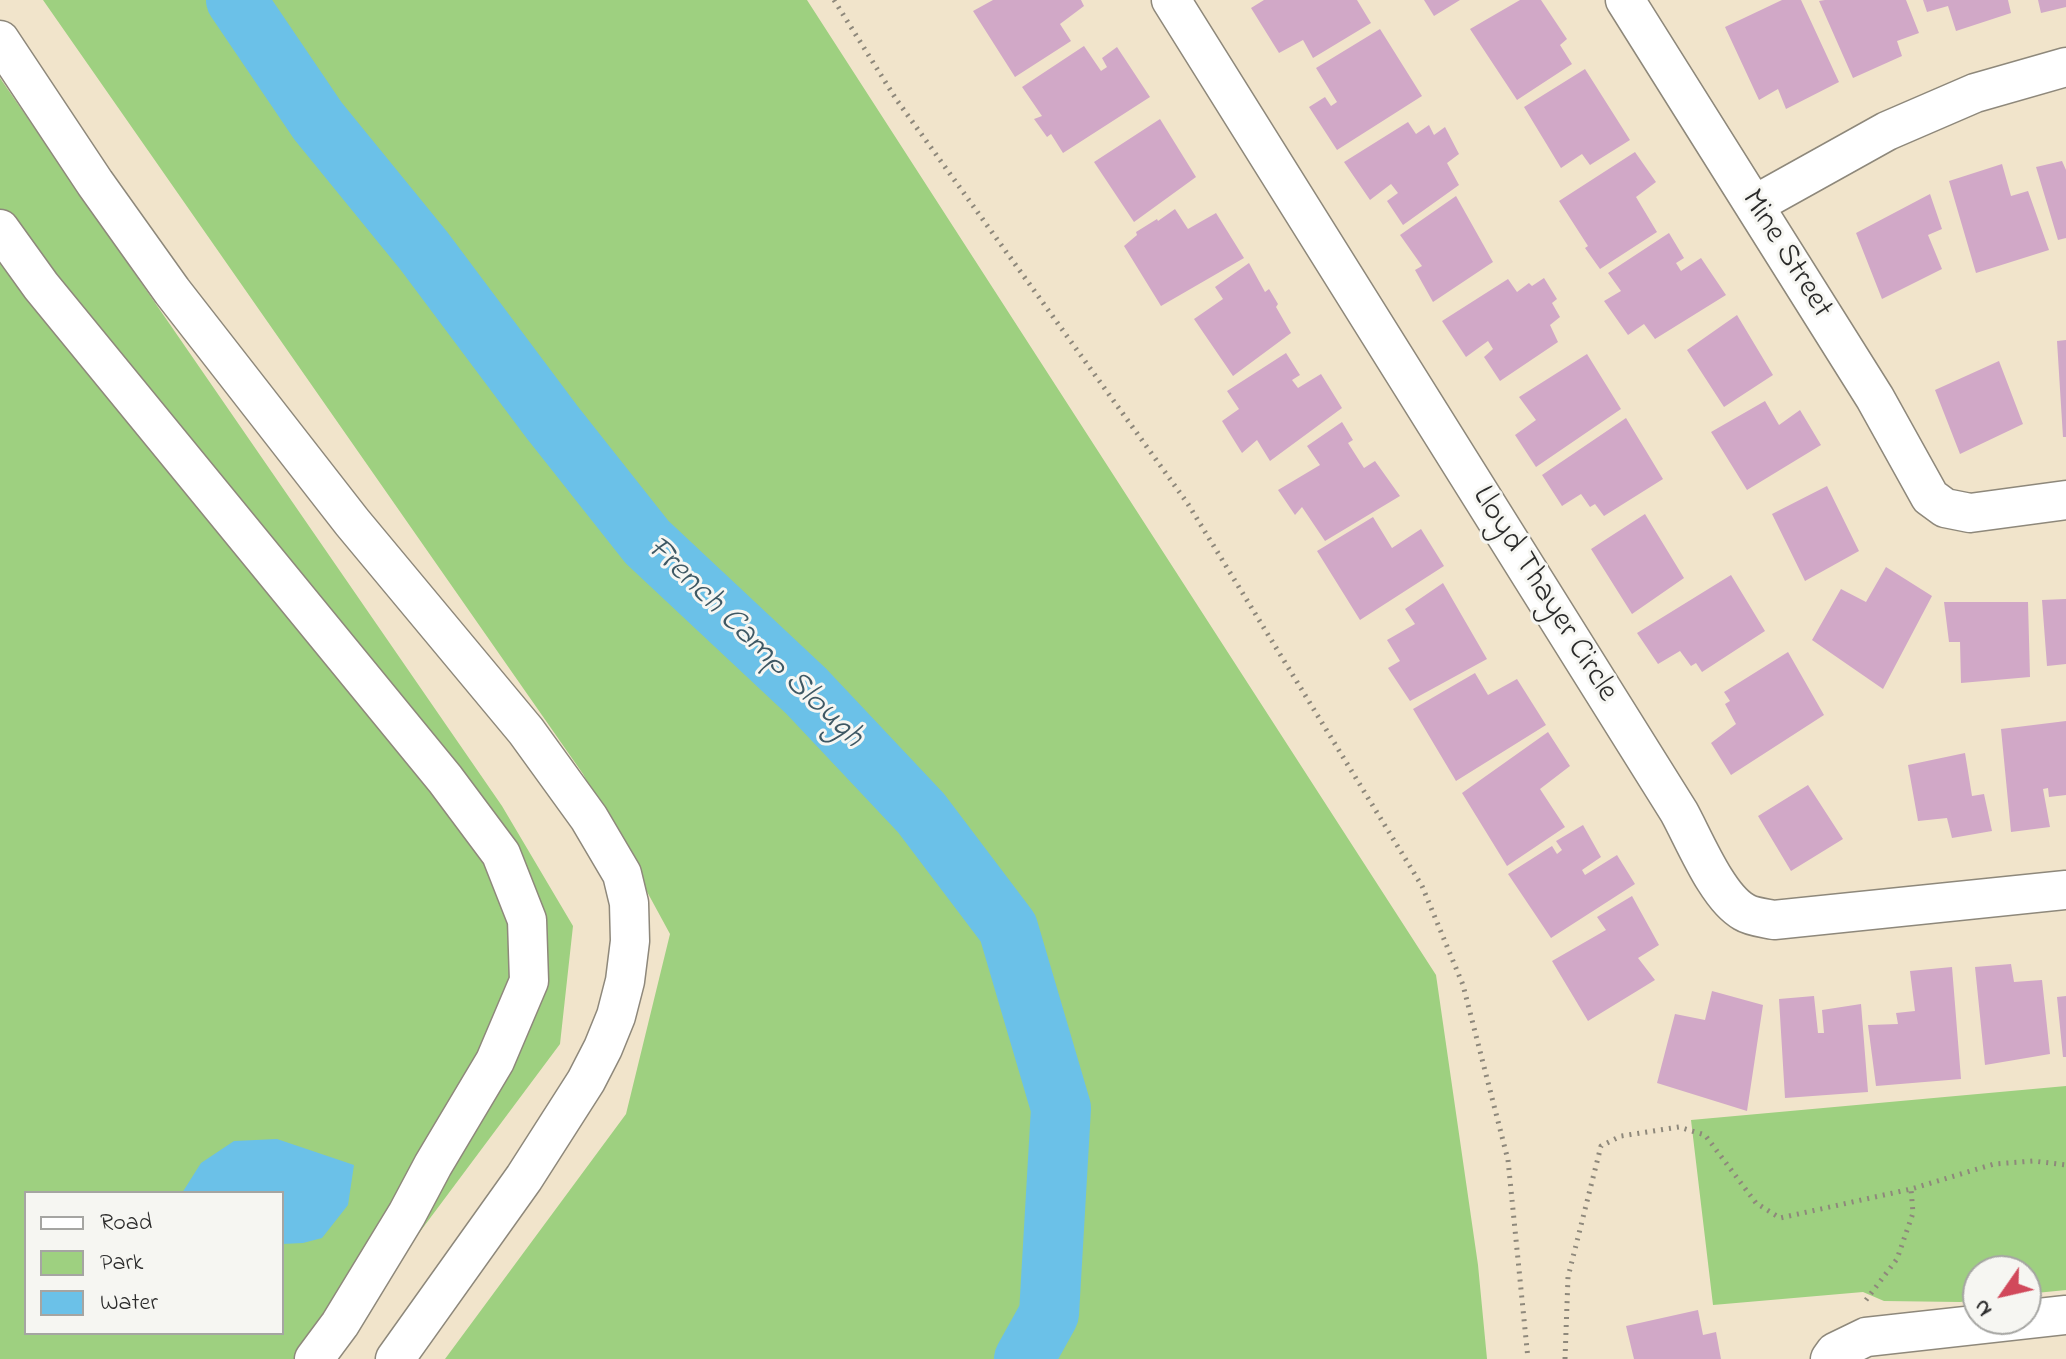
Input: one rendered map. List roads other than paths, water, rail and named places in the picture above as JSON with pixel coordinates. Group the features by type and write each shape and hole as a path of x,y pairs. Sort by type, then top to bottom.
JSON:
{"street":[{"name":"Lloyd Thayer Circle","path":"1171,0 1679,812 1731,904 1746,914 1783,920 2066,890"},
{"name":"Mine Street","path":"1625,0 1875,398 1930,497 1945,508 1970,513 2066,500"},
{"path":"0,40 95,183 172,291 352,522 526,731 589,818 622,874 629,903 630,941 625,981 603,1048 586,1081 524,1178 395,1359"},
{"path":"1754,205 1887,131 1975,93 2066,67"},
{"path":"0,229 41,286 445,779 501,854 527,920 529,981 495,1061 407,1214 340,1324 314,1359"},
{"path":"1844,1349 2066,1315"}],"water":[{"path":"277,1139 354,1165 348,1205 322,1238 284,1244 284,1191 183,1191 201,1163 234,1141"}],"waterway":[{"name":"French Camp Slough","path":"236,0 318,121 424,251 552,422 647,542 806,691 921,813 1008,928 1061,1108 1049,1314 1024,1359"}]}
